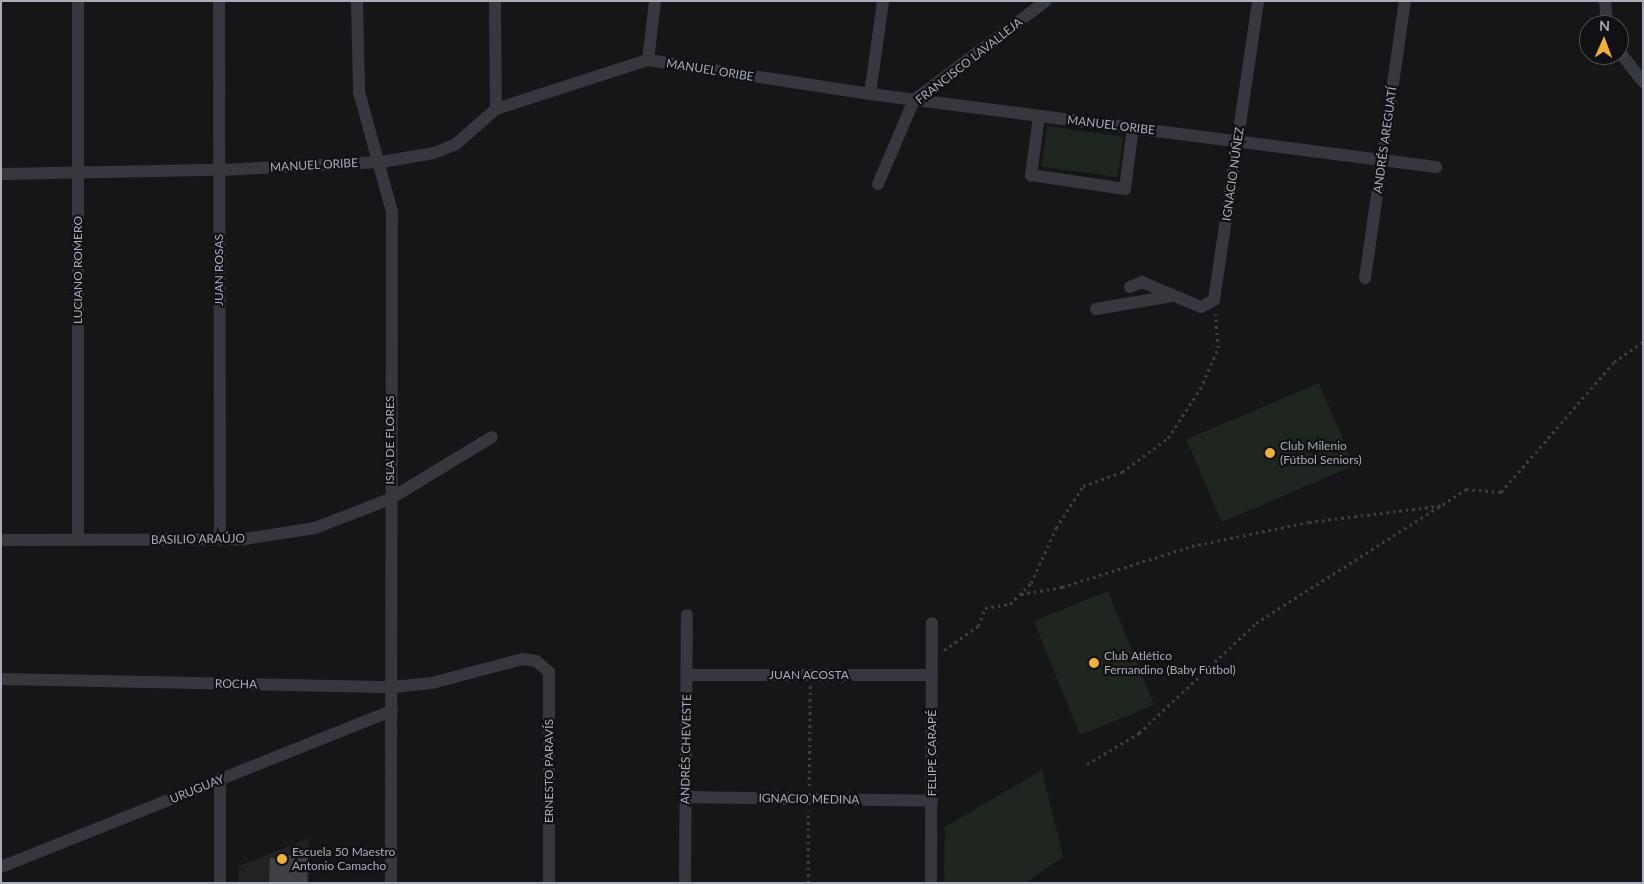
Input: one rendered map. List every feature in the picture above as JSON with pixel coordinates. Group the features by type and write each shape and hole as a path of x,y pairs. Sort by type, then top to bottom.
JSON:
{"street":[{"name":"LUCIANO ROMERO","path":"78,1 78,540"},
{"name":"JUAN ROSAS","path":"219,1 220,539"},
{"name":"ISLA DE FLORES","path":"357,1 359,92 381,162 392,212 390,499 393,687 391,883"},
{"path":"495,1 496,108"},
{"path":"648,60 655,1"},
{"path":"870,94 883,1"},
{"name":"FRANCISCO LAVALLEJA","path":"878,184 914,100 1046,1"},
{"name":"IGNACIO NÚÑEZ","path":"1214,300 1258,1"},
{"name":"ANDRÉS AREGUATÍ","path":"1365,278 1405,1"},
{"path":"1605,1 1606,15"},
{"name":"MANUEL ORIBE","path":"1,174 219,170 381,162 434,154 456,144 496,108 648,60 914,100 1238,140 1436,167"},
{"path":"1629,64 1643,82"},
{"path":"1039,116 1031,174 1125,189 1133,127"},
{"path":"1130,287 1142,282 1201,307 1214,300"},
{"path":"1096,309 1172,296"},
{"name":"BASILIO ARAÚJO","path":"1,540 220,539 315,528 390,499 492,437"},
{"name":"ANDRÉS CHEVESTE","path":"685,883 687,615"},
{"name":"FELIPE CARAPÉ","path":"932,623 932,883"},
{"name":"ERNESTO PARAVÍS","path":"470,675 523,659 541,663 549,672 549,883"},
{"name":"ROCHA","path":"1,679 393,687 470,675"},
{"name":"JUAN ACOSTA","path":"687,675 931,675"},
{"name":"URUGUAY","path":"1,868 392,711"},
{"path":"220,780 220,883"},
{"name":"IGNACIO MEDINA","path":"686,797 932,801"}],"path":[{"path":"931,656 958,642 978,626 985,608 1010,604 1030,583 1056,528 1083,486 1122,472 1168,438 1200,389 1218,348 1214,300"},
{"path":"1088,764 1139,733 1256,623 1446,504 1466,489 1501,492 1614,362 1643,342"},
{"path":"1019,594 1062,587 1192,546 1309,522 1446,504"},
{"path":"808,883 811,675"}],"shaded area":[{"path":"1047,126 1123,137 1118,177 1041,167"},
{"name":"Club Milenio (Fútbol Seniors)","path":"1319,383 1354,466 1222,522 1186,439"},
{"name":"Club Atlético Fernandino (Baby Fútbol)","path":"1108,591 1154,705 1080,735 1034,621"},
{"path":"1042,770 1063,857 1025,883 944,883 945,827"},
{"name":"Escuela 50 Maestro Antonio Camacho","path":"309,838 309,883 238,883 239,866"}],"building":[{"path":"295,852 308,853 307,883 269,883 270,858 283,859 283,855 295,856"}],"place":[{"name":"Club Milenio (Fútbol Seniors)","path":"1270,453"},
{"name":"Club Atlético Fernandino (Baby Fútbol)","path":"1094,663"},
{"name":"Escuela 50 Maestro Antonio Camacho","path":"282,859"}]}
